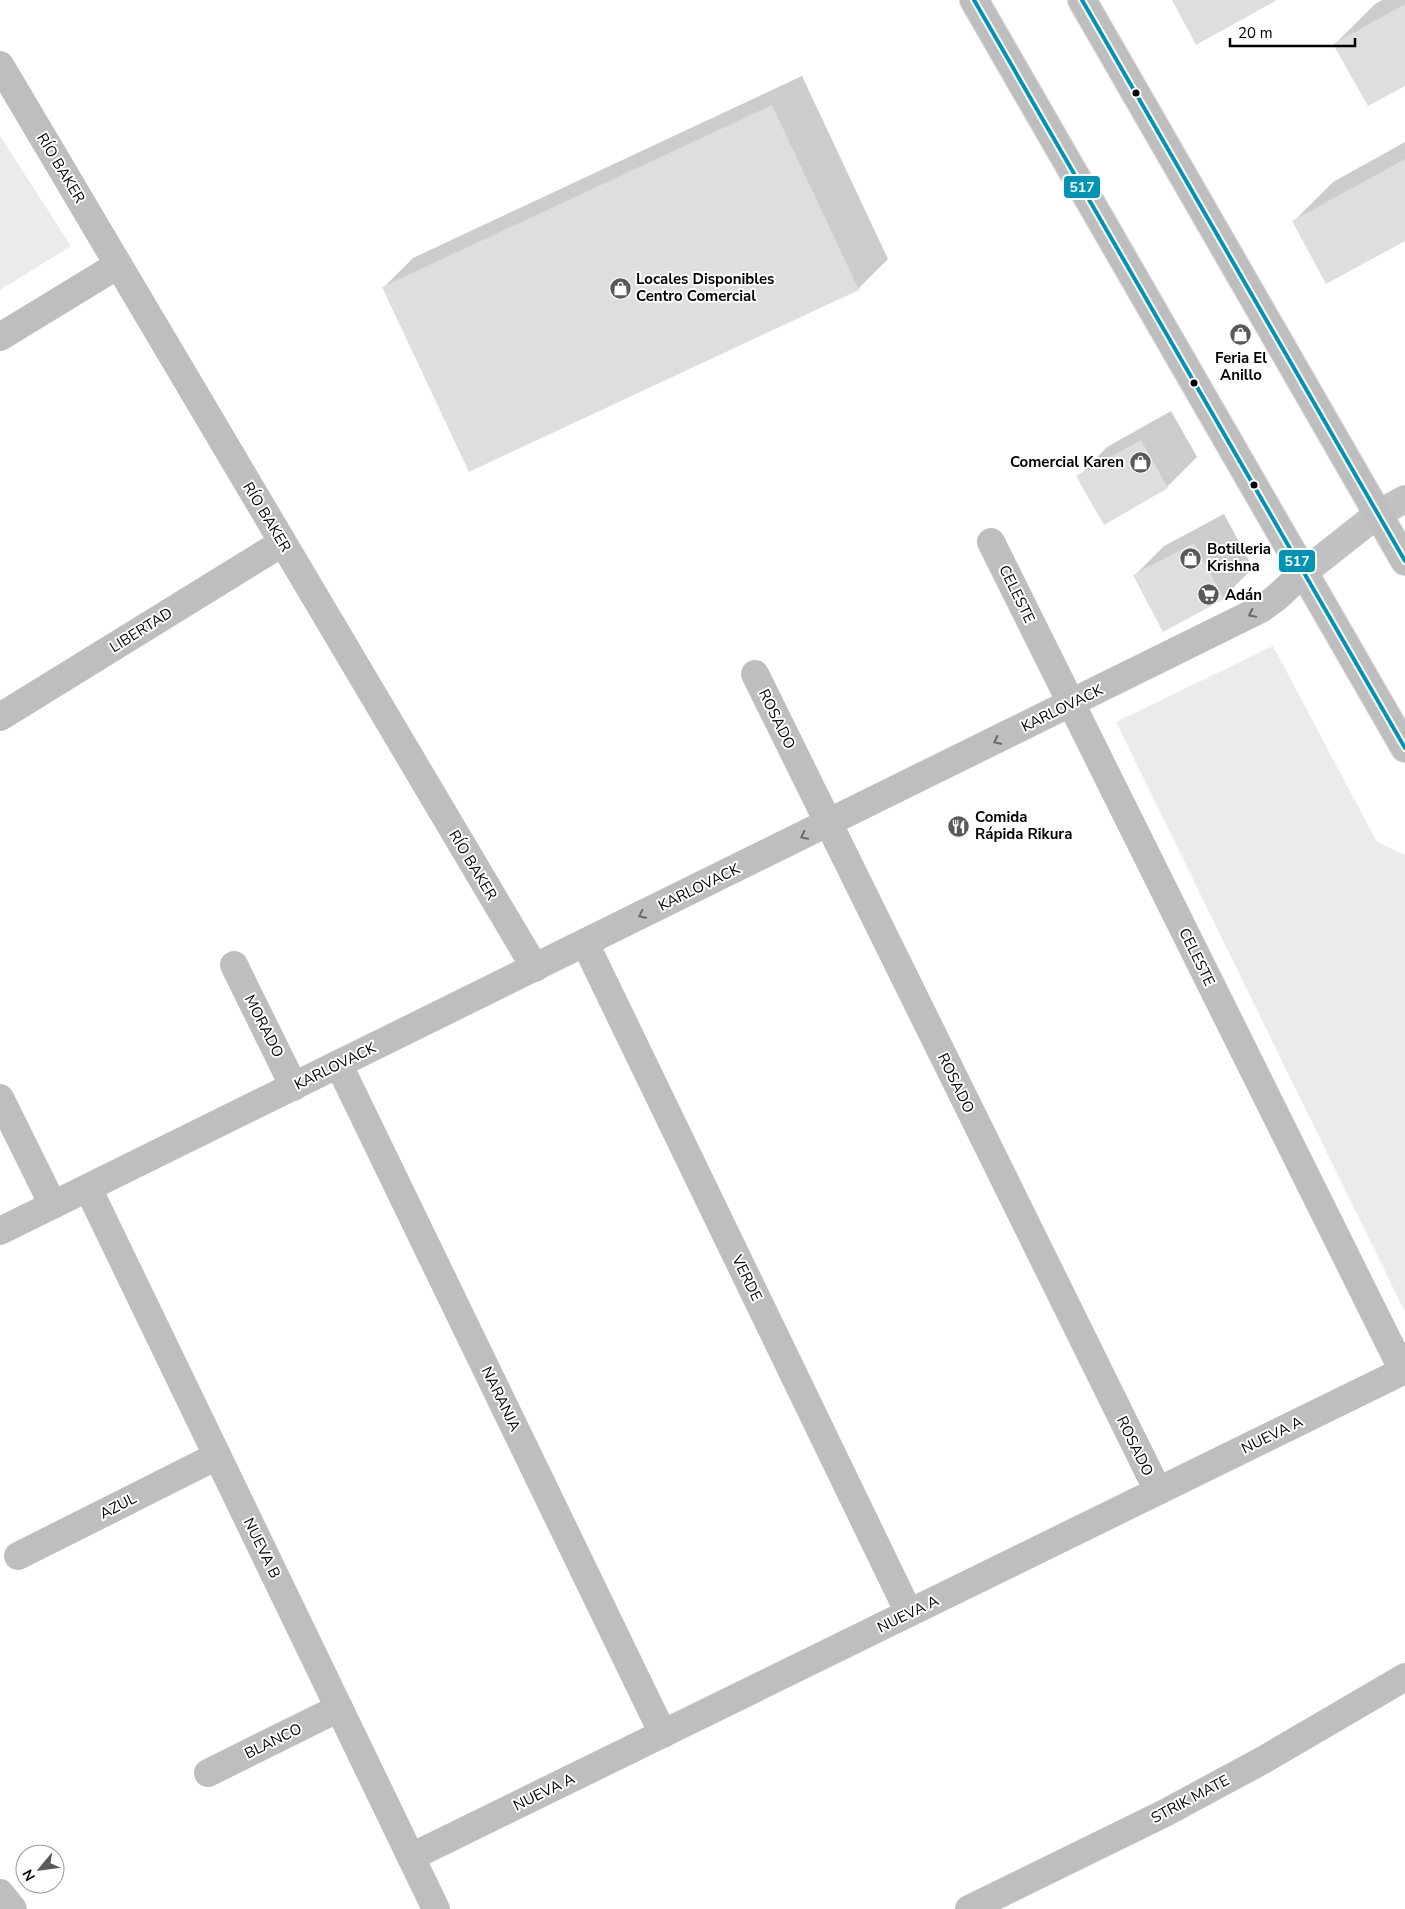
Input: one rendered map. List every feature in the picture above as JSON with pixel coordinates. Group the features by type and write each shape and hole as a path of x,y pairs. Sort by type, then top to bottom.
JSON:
{"street":[{"path":"974,0 1405,748"},
{"path":"1082,0 1405,561"},
{"name":"RÍO BAKER","path":"0,65 535,968"},
{"path":"0,337 118,265"},
{"name":"KARLOVACK","path":"0,1231 829,824 1261,609 1378,514 1405,499"},
{"name":"CELESTE","path":"991,542 1404,1371"},
{"name":"LIBERTAD","path":"0,717 282,543"},
{"name":"ROSADO","path":"755,674 1158,1491"},
{"name":"VERDE","path":"585,943 909,1613"},
{"name":"MORADO","path":"234,965 294,1086"},
{"name":"NARANJA","path":"339,1065 663,1734"},
{"path":"0,1098 53,1205"},
{"name":"NUEVA B","path":"88,1188 436,1909"},
{"name":"NUEVA A","path":"411,1857 1404,1371"},
{"name":"AZUL","path":"18,1556 217,1456"},
{"name":"STRIK MATE","path":"969,1909 1165,1813 1405,1677"},
{"name":"BLANCO","path":"208,1773 339,1708"},
{"path":"0,1893 13,1909"}],"shaded area":[{"path":"0,136 71,246 0,290"},
{"path":"1273,646 1377,842 1405,855 1405,1312 1116,722"}],"building":[{"path":"1172,0 1277,0 1196,45"},
{"path":"1405,4 1405,86 1368,106 1333,44"},
{"name":"Locales Disponibles Centro Comercial","path":"772,105 859,290 469,472 382,287"},
{"path":"1405,159 1405,241 1326,284 1292,221"},
{"path":"1141,440 1168,488 1104,525 1076,476"},
{"path":"1194,543 1224,599 1163,632 1133,575"}],"transit line":[{"name":"517","path":"974,0 1405,748"},
{"name":"517","path":"1082,0 1405,561"}],"place":[{"name":"Locales Disponibles Centro Comercial","path":"620,288"},
{"name":"Feria El Anillo","path":"1241,335"},
{"name":"Comercial Karen","path":"1140,462"},
{"name":"Botilleria Krishna","path":"1191,558"},
{"name":"Adán","path":"1209,595"},
{"name":"Comida Rápida Rikura","path":"959,826"}]}
